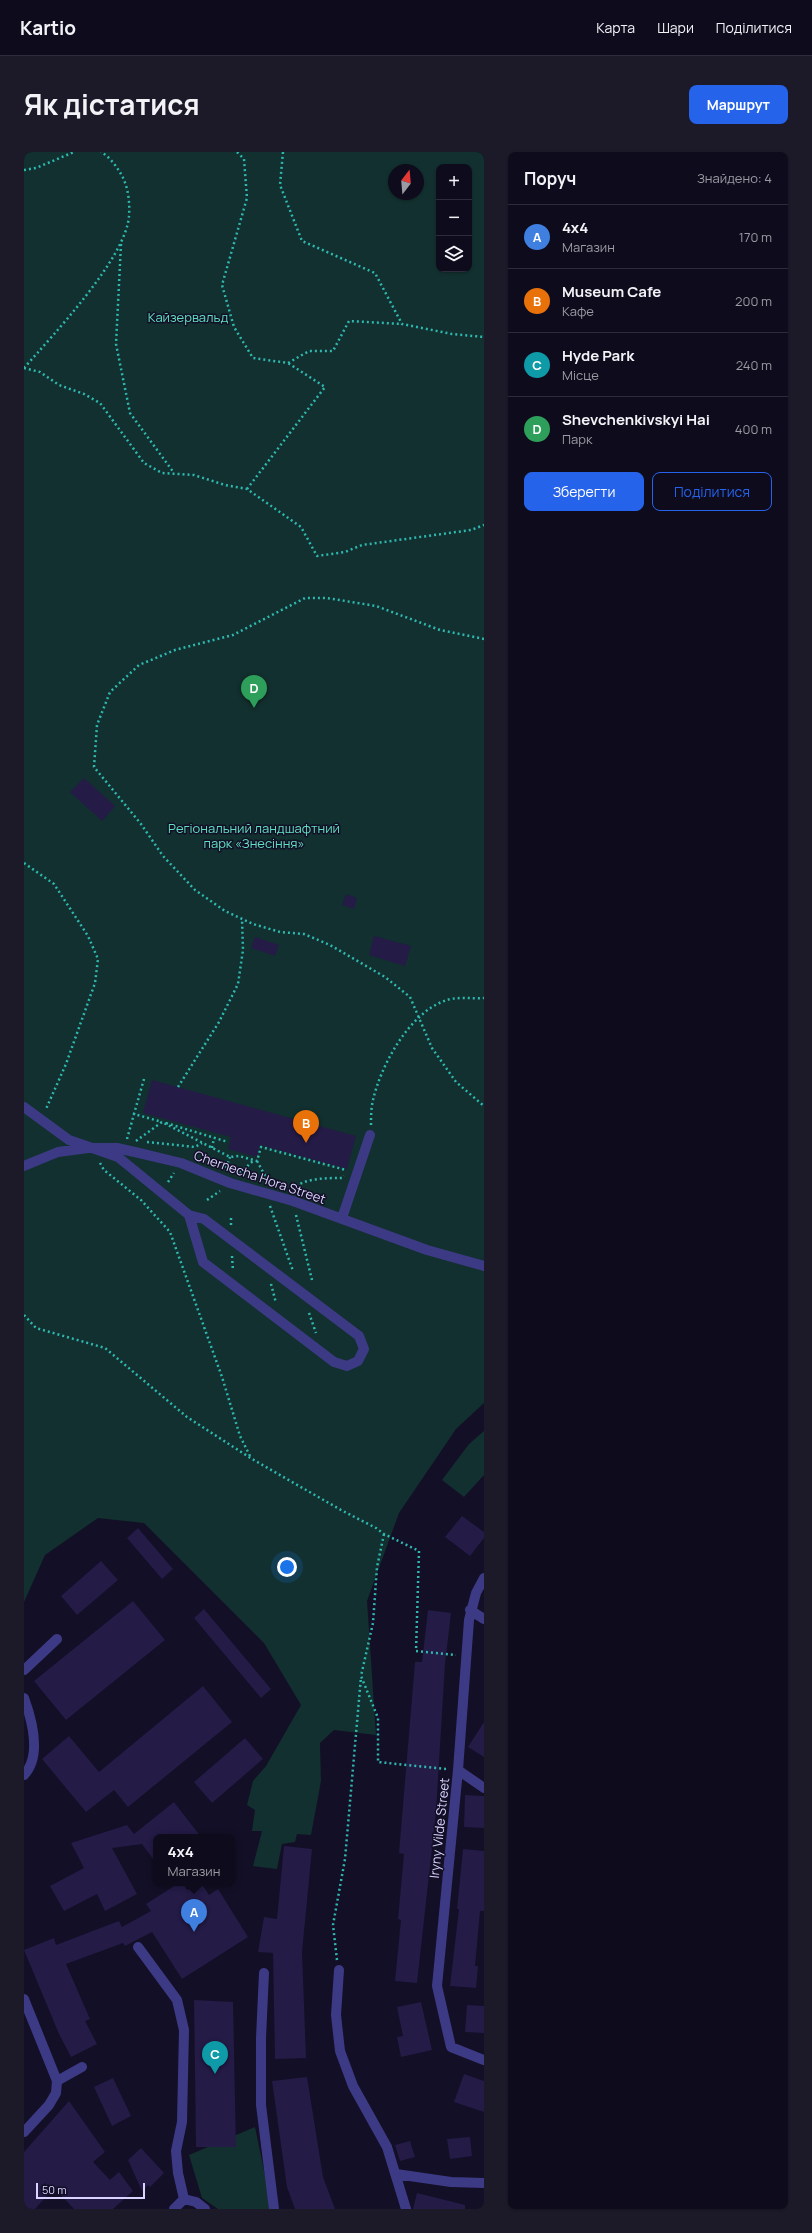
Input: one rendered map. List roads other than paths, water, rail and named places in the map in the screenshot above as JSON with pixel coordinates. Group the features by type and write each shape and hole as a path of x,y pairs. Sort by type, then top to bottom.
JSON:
{"street":[{"path":"24,1107 63,1136 88,1148 118,1157 189,1215 204,1219 359,1336 362,1342 362,1355 354,1364 340,1365 203,1262 189,1215"},
{"path":"342,1218 370,1135"},
{"name":"Chernecha Hora Street","path":"24,1166 58,1152 88,1148 124,1150 141,1153 181,1163 230,1183 284,1198 427,1250 484,1266"},
{"name":"Iryny Vilde Street","path":"484,1578 470,1610 458,1770 437,1986 452,2047 484,2060"},
{"path":"470,1610 484,1620"},
{"path":"24,1670 57,1639"},
{"path":"24,1698 33,1723 34,1748 28,1771 24,1775"},
{"path":"458,1770 484,1788"},
{"path":"138,1947 177,2000 184,2030 182,2122 176,2151 178,2173 184,2199"},
{"path":"339,1970 336,2016 340,2051 353,2086 387,2147 406,2209"},
{"path":"264,1972 261,2038 261,2105 274,2209"},
{"path":"24,1999 56,2080 56,2093 24,2132"},
{"path":"56,2080 82,2067"},
{"path":"396,2174 451,2182 484,2182"},
{"path":"174,2209 184,2199"},
{"path":"184,2199 196,2202 205,2209"}],"place":[{"name":"Shevchenkivskyi Hai","path":"254,708"},
{"name":"Museum Cafe","path":"306,1143"},
{"name":"4х4","path":"194,1932"},
{"name":"Hyde Park","path":"215,2074"}],"park label":[{"name":"Кайзервальд","path":"188,317"},
{"name":"Регіональний ландшафтний парк «Знесіння»","path":"254,836"}]}
